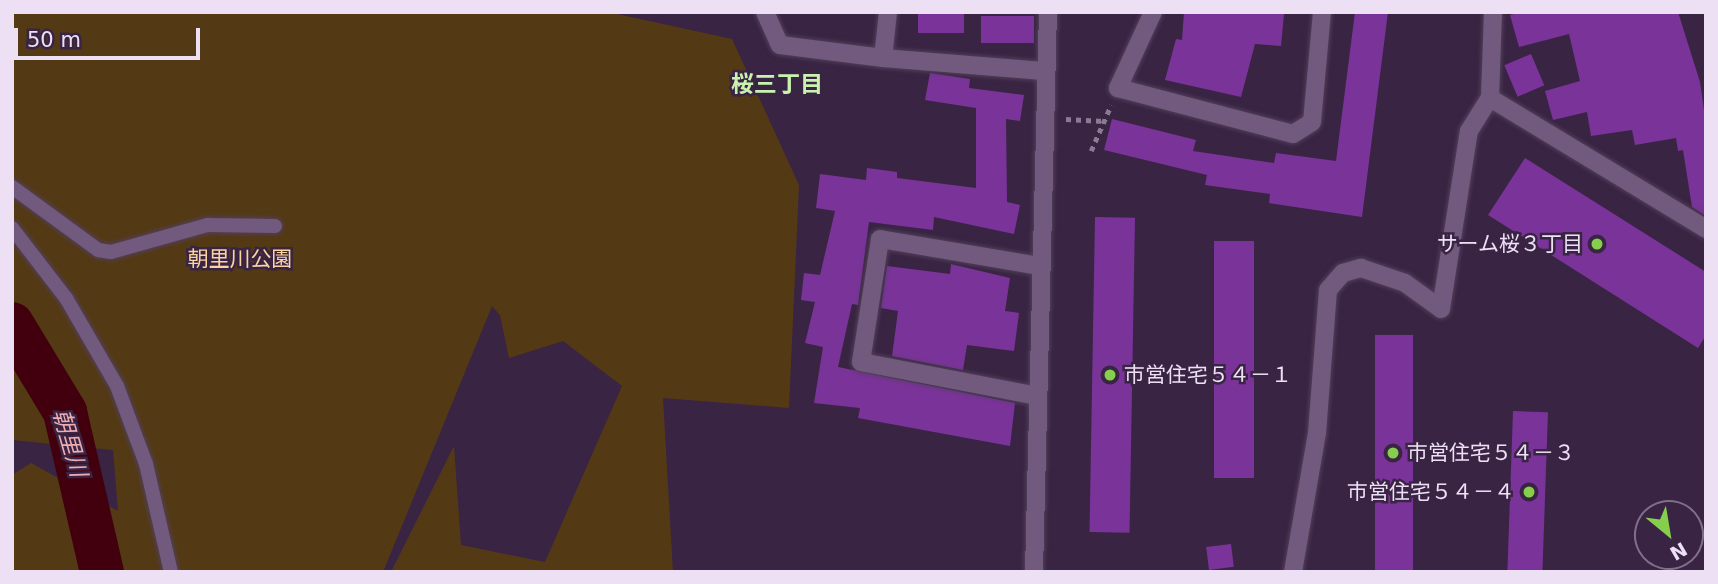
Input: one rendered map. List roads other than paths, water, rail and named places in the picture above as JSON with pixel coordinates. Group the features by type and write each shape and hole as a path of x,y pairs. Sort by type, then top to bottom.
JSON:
{"street":[{"path":"765,12 780,45 883,58 1043,71"},
{"path":"883,58 888,12"},
{"path":"1034,572 1043,71 1048,12"},
{"path":"1153,12 1118,88 1293,134 1312,122 1322,12"},
{"path":"1293,572 1317,433 1328,290 1343,273 1361,268 1405,283 1441,309 1469,131 1490,98 1493,12"},
{"path":"1490,98 1706,229"},
{"path":"1037,396 861,362 880,239 1039,267"}],"lane":[{"path":"12,187 98,250 111,252 208,225 275,226"},
{"path":"12,228 66,298 117,386 146,464 171,572"}],"waterway":[{"name":"朝里川","path":"12,324 65,412 102,572"}],"place":[{"name":"サーム桜３丁目","path":"1597,244"},
{"name":"市営住宅５４－１","path":"1110,375"},
{"name":"市営住宅５４－３","path":"1393,453"},
{"name":"市営住宅５４－４","path":"1529,492"}],"district":[{"name":"桜三丁目","path":"777,84"}],"park label":[{"name":"朝里川公園","path":"240,259"}]}
